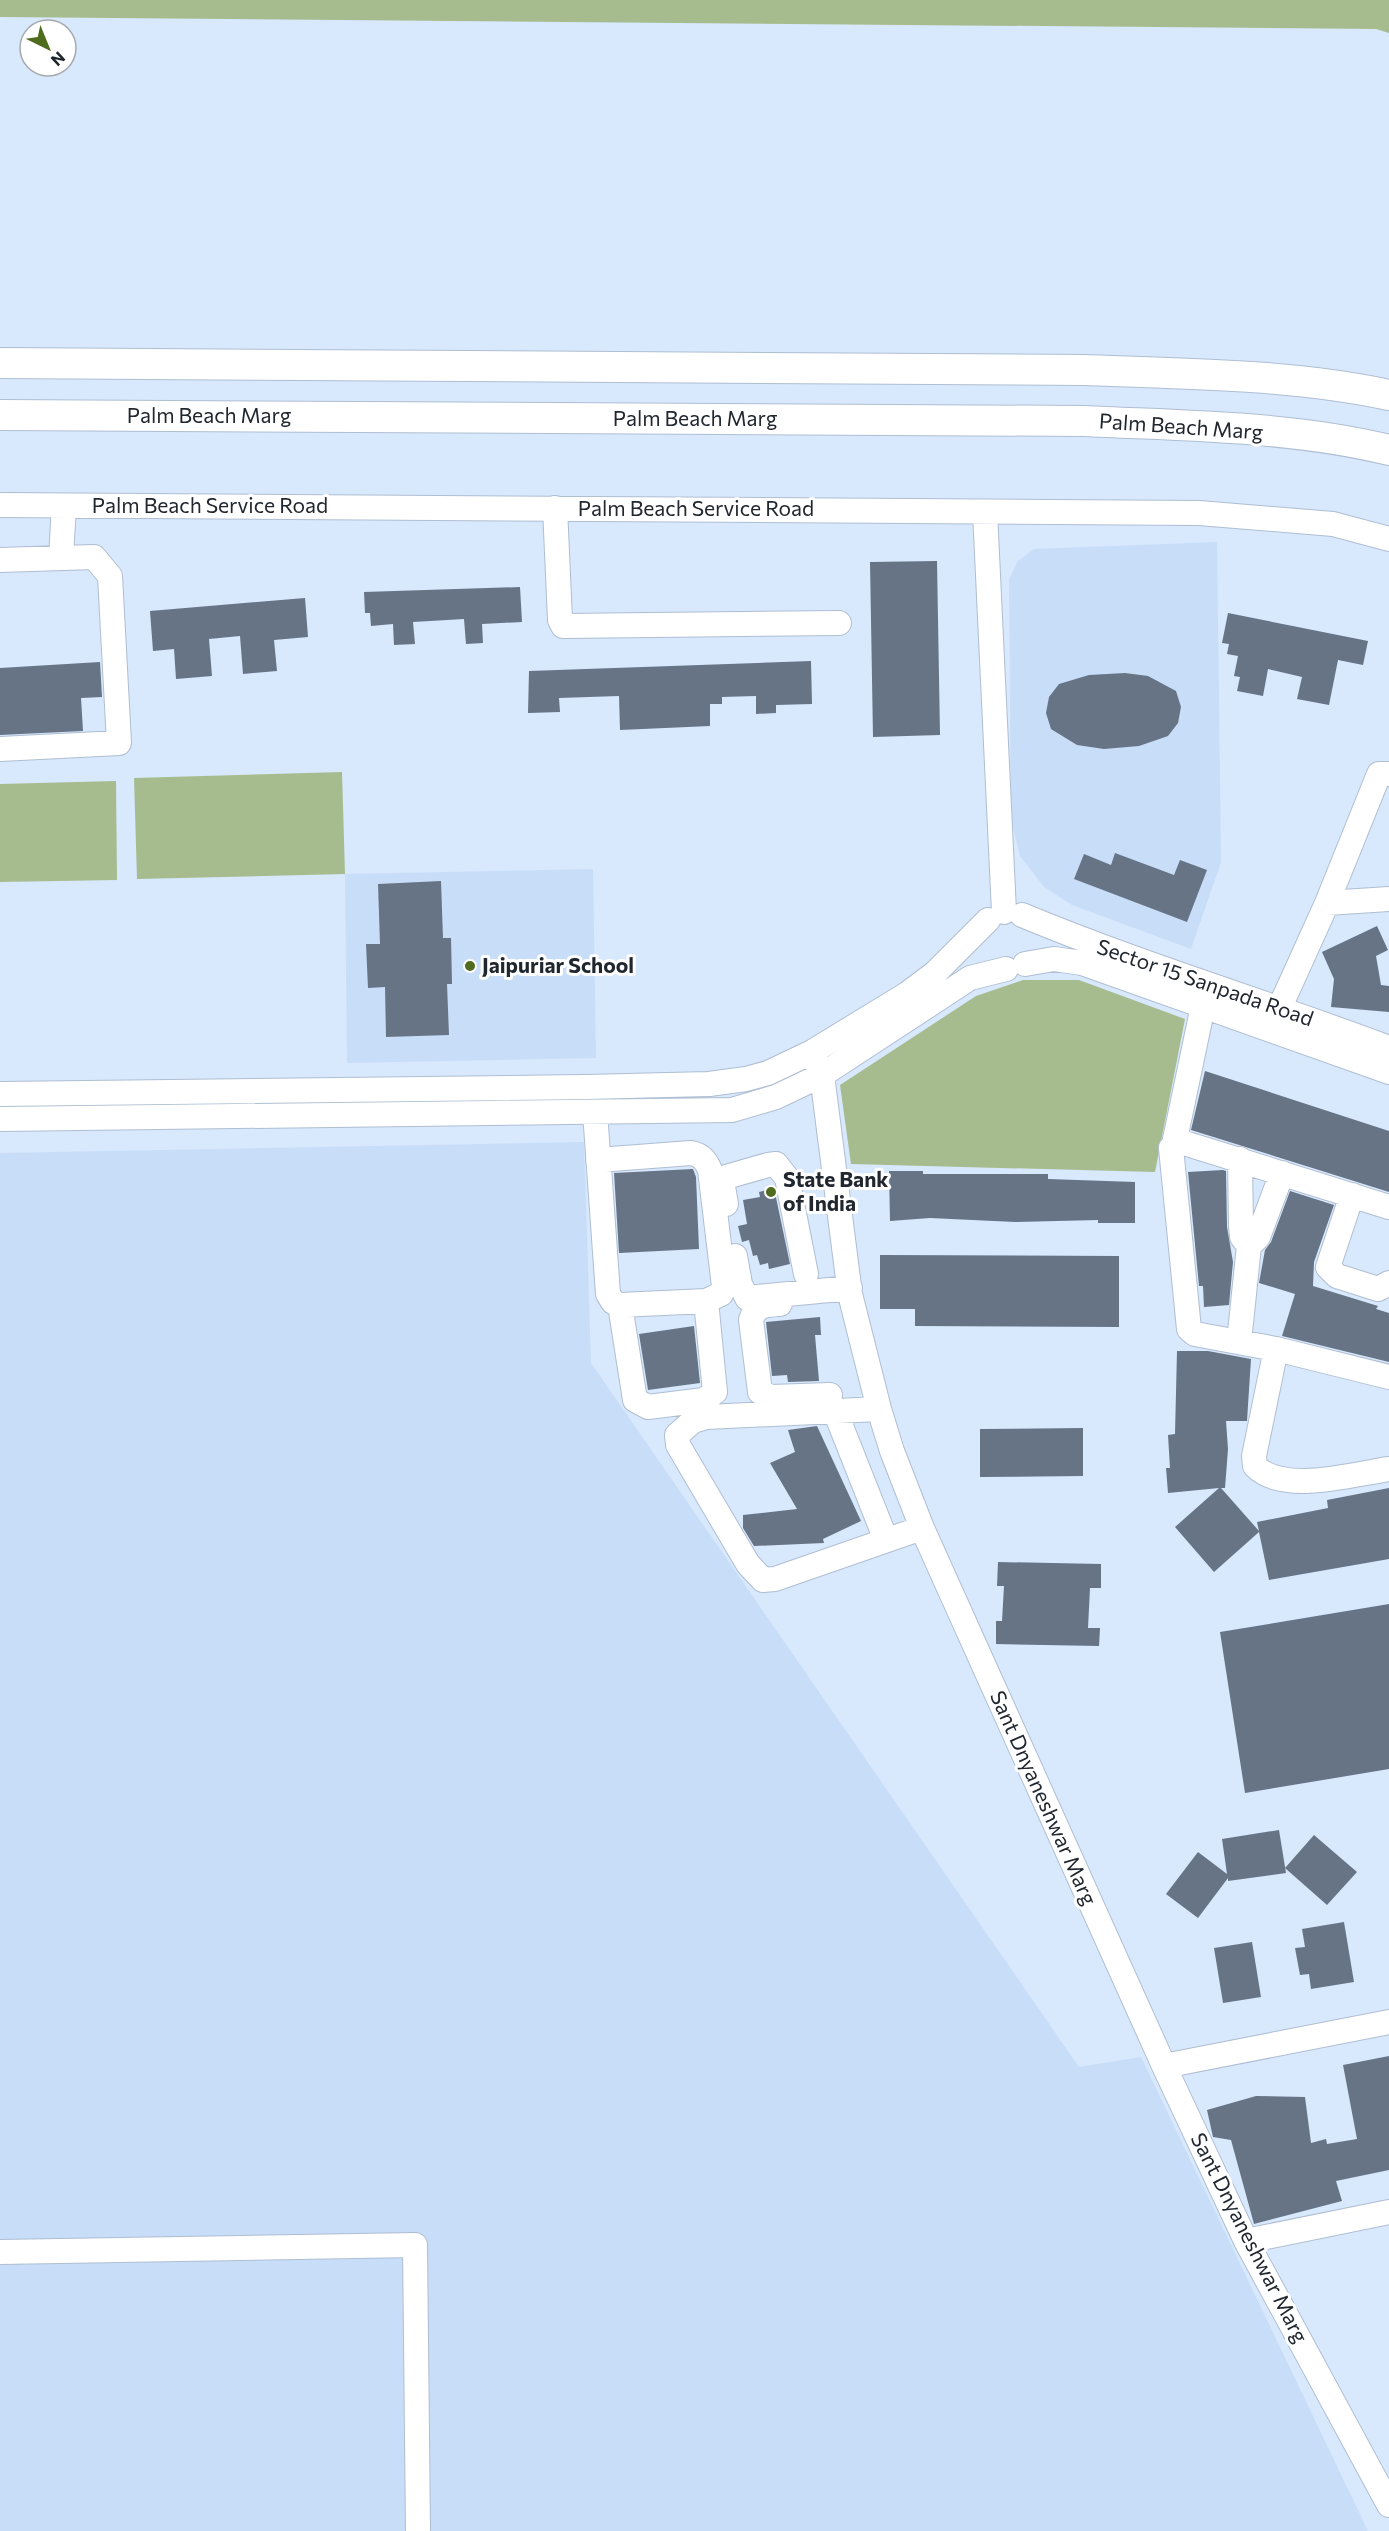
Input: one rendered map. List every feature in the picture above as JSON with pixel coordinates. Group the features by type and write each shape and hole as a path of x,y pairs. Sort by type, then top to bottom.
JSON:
{"main road":[{"path":"0,363 1085,370 1248,377 1357,388 1389,394"},
{"name":"Palm Beach Marg","path":"0,415 1084,421 1244,430 1350,441 1389,450"}],"street":[{"name":"Palm Beach Service Road","path":"0,505 1199,513 1333,524 1389,539"},
{"path":"61,557 64,506"},
{"path":"555,508 560,620 563,626 839,623"},
{"path":"985,512 1005,915"},
{"path":"0,560 94,557 110,576 119,742 0,749"},
{"path":"1280,1007 1328,903 1379,774 1389,774"},
{"path":"1328,903 1389,899"},
{"path":"1005,915 1030,921 1037,939 1032,957 1015,967 997,968 983,955 979,937 1005,915"},
{"path":"0,1094 709,1084 746,1080 768,1073 812,1052 907,994 1005,915"},
{"name":"Sector 15 Sanpada Road","path":"1005,915 1280,1007 1389,1047"},
{"name":"Sector 15 Sanpada Road","path":"0,1119 732,1110 776,1097 822,1075 970,978 1054,959 1082,963 1389,1072"},
{"path":"1203,1006 1174,1144 1171,1148 1186,1321 1189,1329 1195,1334 1276,1349 1389,1377"},
{"name":"Sant Dnyaneshwar Marg","path":"812,1052 822,1075 850,1291 876,1401 892,1451 922,1528 1164,2066 1246,2241 1389,2505"},
{"path":"595,1112 608,1294 620,1305 635,1400 648,1407 704,1400 715,1392 706,1301"},
{"path":"1174,1144 1181,1142 1240,1159 1389,1207"},
{"path":"598,1160 691,1153 699,1155 706,1161 710,1170 724,1286 721,1294 706,1301 620,1305"},
{"path":"1240,1159 1242,1237 1249,1246"},
{"path":"806,1274 787,1178 781,1167 776,1164 768,1165 726,1177 723,1181 740,1284 747,1298 850,1291"},
{"path":"1239,1342 1249,1246 1258,1237 1282,1173"},
{"path":"1352,1195 1328,1267 1337,1276 1378,1288 1389,1283"},
{"path":"850,1291 762,1306 753,1312 751,1320 758,1384 760,1392 771,1397 876,1401"},
{"path":"1276,1349 1254,1456 1255,1466 1262,1473 1278,1480 1319,1480 1389,1469"},
{"path":"876,1401 835,1411 706,1417 683,1428 677,1436 678,1445 748,1564 763,1580 775,1580 922,1528"},
{"path":"835,1411 886,1540"},
{"path":"856,1464 892,1451"},
{"path":"1164,2066 1389,2022"},
{"path":"1246,2241 1389,2212"},
{"path":"0,2252 415,2245 418,2531"}],"shaded area":[{"path":"1217,542 1221,862 1191,949 1072,905 1044,887 1020,856 1011,819 1009,579 1018,561 1034,549"},
{"name":"Jaipuriar School","path":"593,869 596,1058 347,1063 345,874"},
{"path":"584,1142 591,1363 1079,2067 1141,2057 1368,2531 0,2531 0,1153"}],"green space":[{"path":"0,0 1389,0 1389,33 1376,29 0,17"},
{"path":"342,772 345,874 137,879 134,778"},
{"path":"116,781 117,880 0,882 0,784"},
{"path":"1023,980 1079,980 1185,1019 1155,1172 851,1164 840,1085 976,996"}],"building":[{"path":"937,561 940,735 873,737 870,562"},
{"path":"520,587 522,622 482,624 483,643 466,644 464,619 413,622 415,644 394,645 393,624 371,626 370,613 365,613 364,592"},
{"path":"305,598 308,637 274,640 277,671 243,674 240,636 209,639 212,676 176,679 174,649 153,651 150,611"},
{"path":"1228,613 1368,641 1363,665 1338,660 1329,705 1297,699 1302,677 1268,669 1263,696 1237,691 1240,677 1234,676 1238,656 1227,654 1229,644 1222,643"},
{"path":"811,661 812,704 776,705 776,713 756,714 756,696 722,697 722,704 710,704 710,726 620,730 619,696 559,698 560,712 528,713 529,671"},
{"path":"100,662 102,697 81,698 83,731 0,735 0,668"},
{"path":"1125,673 1148,676 1176,691 1181,707 1178,723 1168,736 1139,746 1104,749 1077,745 1051,729 1046,713 1049,697 1059,684 1089,675"},
{"path":"1115,853 1174,875 1180,860 1207,870 1187,922 1074,879 1084,854 1111,865"},
{"path":"441,881 443,938 451,938 452,984 447,984 449,1035 386,1037 385,987 368,988 366,944 380,944 378,884"},
{"path":"1377,926 1388,950 1376,956 1381,985 1389,986 1389,1012 1331,1007 1334,979 1322,952"},
{"path":"1205,1071 1389,1131 1389,1192 1191,1130"},
{"path":"693,1169 696,1177 699,1249 619,1253 614,1173"},
{"path":"889,1171 923,1171 923,1174 1048,1174 1048,1179 1135,1182 1135,1223 1098,1223 1098,1220 1015,1222 930,1218 890,1221"},
{"path":"1226,1171 1227,1227 1233,1262 1229,1305 1204,1307 1203,1286 1199,1286 1188,1172"},
{"path":"774,1188 790,1264 769,1269 768,1263 760,1265 757,1255 753,1256 749,1240 742,1242 738,1226 747,1224 743,1200 760,1197 759,1192"},
{"path":"1290,1191 1334,1205 1314,1262 1313,1286 1378,1306 1376,1309 1389,1313 1389,1362 1282,1336 1295,1294 1259,1283 1265,1250 1271,1242"},
{"path":"880,1255 1119,1256 1119,1327 915,1326 915,1309 880,1309"},
{"path":"820,1317 821,1335 815,1335 819,1381 788,1382 787,1375 772,1376 766,1322"},
{"path":"694,1326 700,1383 648,1390 639,1334"},
{"path":"1177,1351 1208,1351 1251,1359 1247,1421 1226,1421 1228,1449 1225,1488 1221,1488 1259,1531 1257,1522 1328,1508 1327,1500 1389,1488 1389,1559 1269,1580 1259,1532 1214,1572 1175,1527 1219,1488 1168,1493 1166,1468 1170,1468 1168,1435 1175,1434"},
{"path":"817,1426 861,1521 823,1539 824,1543 754,1546 743,1528 743,1515 797,1509 770,1463 795,1452 788,1430"},
{"path":"1083,1428 1083,1476 980,1477 980,1429"},
{"path":"998,1562 1101,1564 1101,1588 1090,1588 1088,1628 1100,1628 1099,1646 996,1644 996,1621 1002,1621 1004,1586 997,1586"},
{"path":"1389,1604 1389,1769 1245,1793 1220,1632"},
{"path":"1279,1830 1286,1873 1228,1881 1228,1878 1198,1918 1166,1894 1198,1852 1227,1874 1222,1839"},
{"path":"1314,1835 1357,1872 1327,1905 1285,1868"},
{"path":"1344,1922 1354,1982 1311,1989 1309,1974 1300,1975 1295,1948 1305,1947 1302,1929"},
{"path":"1252,1942 1261,1997 1223,2003 1214,1948"},
{"path":"1389,2056 1389,2170 1336,2181 1342,2201 1254,2224 1231,2140 1213,2137 1207,2110 1256,2096 1305,2097 1311,2143 1326,2139 1327,2144 1357,2139 1343,2065"}],"place":[{"name":"Jaipuriar School","path":"470,966"},
{"name":"State Bank of India","path":"771,1192"}]}
